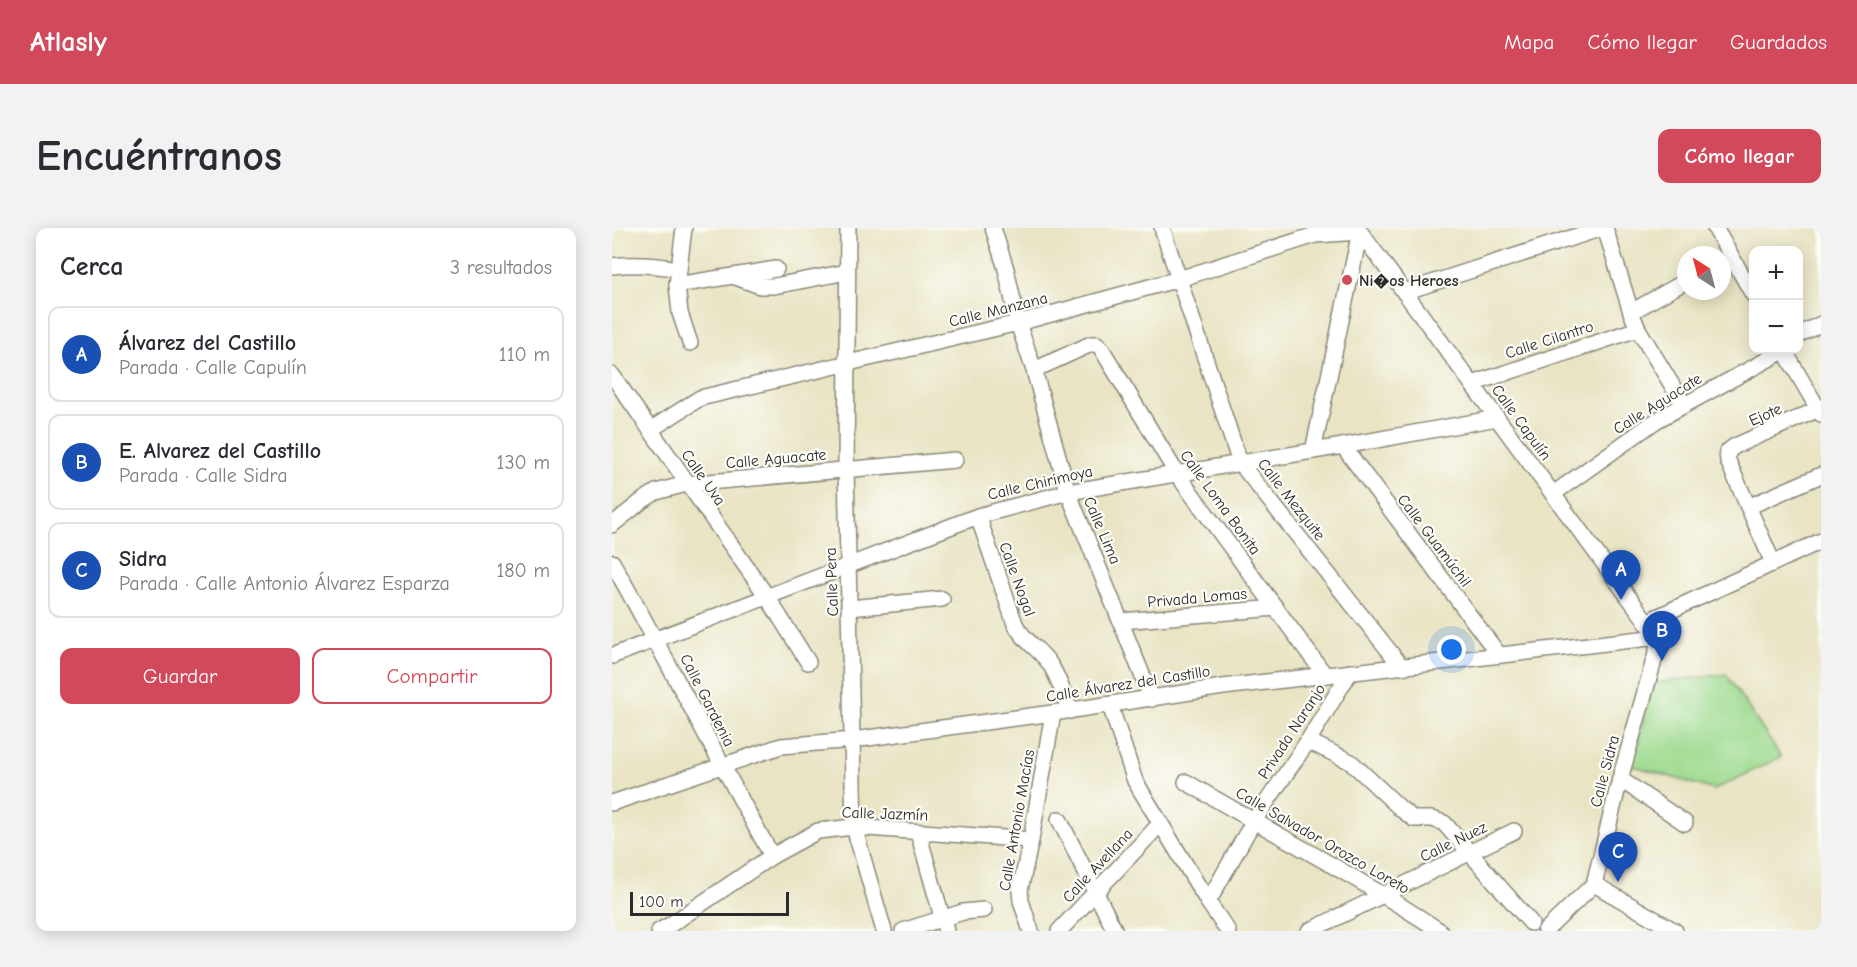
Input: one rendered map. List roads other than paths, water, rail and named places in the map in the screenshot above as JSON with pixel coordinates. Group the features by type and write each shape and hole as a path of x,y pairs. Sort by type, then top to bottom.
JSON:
{"street":[{"path":"684,228 677,285 680,313 690,343"},
{"name":"Calle Pera","path":"848,228 846,469 854,827 884,931"},
{"name":"Calle Lima","path":"993,228 1006,269 1018,323 1034,370 1068,492 1152,699"},
{"name":"Calle Mezquite","path":"1162,228 1240,463 1402,667"},
{"path":"1404,292 1604,228 1638,329 1684,405"},
{"path":"1715,228 1722,246"},
{"path":"1313,451 1359,230"},
{"name":"Calle Manzana","path":"650,430 699,398 1018,323 1179,279 1314,235 1359,230"},
{"name":"Calle Capulín","path":"1359,230 1658,637"},
{"path":"612,266 644,264 679,269"},
{"path":"1731,265 1749,289"},
{"path":"677,285 776,268"},
{"path":"733,276 760,286 774,286 847,272"},
{"path":"1631,312 1677,286"},
{"path":"1803,333 1821,324"},
{"name":"Calle Cilantro","path":"1472,384 1638,329"},
{"name":"Calle Loma Bonita","path":"1034,370 1091,344 1097,344 1177,474 1325,675"},
{"name":"Calle Aguacate","path":"1553,494 1657,420 1778,354"},
{"path":"1787,354 1820,411"},
{"name":"Calle Uva","path":"612,375 686,484 768,598 808,662"},
{"name":"Ejote","path":"1748,507 1728,461 1727,452 1735,446 1820,411"},
{"name":"Calle Chirimoya","path":"612,657 978,516 1068,492 1497,418"},
{"name":"Calle Guamúchil","path":"1342,446 1499,655"},
{"name":"Calle Aguacate","path":"612,525 656,492 686,484 955,460"},
{"path":"1773,563 1748,507 1821,475"},
{"name":"Calle Nogal","path":"978,516 1015,624 1021,636 1049,662 1070,711"},
{"path":"1646,622 1821,542"},
{"name":"Calle Gardenia","path":"612,562 657,640 721,765 772,856"},
{"path":"850,608 942,599"},
{"name":"Privada Lomas","path":"1122,621 1276,608"},
{"name":"Calle Álvarez del Castillo","path":"612,802 782,746 853,740 1070,711 1222,687 1658,637"},
{"name":"Calle Sidra","path":"1594,884 1620,779 1657,650 1658,637"},
{"name":"Privada Naranjo","path":"1208,902 1253,822 1308,741 1350,672"},
{"path":"1110,705 1134,781 1228,931"},
{"name":"Calle Antonio Macías","path":"1031,931 1021,901 1020,890 1053,713"},
{"path":"1308,741 1351,762 1414,819 1432,819 1443,823 1531,923"},
{"path":"1620,779 1685,823"},
{"name":"Calle Salvador Orozco Loreto","path":"1186,782 1253,822 1384,894 1440,931"},
{"path":"1059,819 1115,931"},
{"name":"Calle Avellana","path":"1059,931 1160,824"},
{"name":"Calle Jazmín","path":"668,929 772,856 818,831 854,827 1031,840"},
{"name":"Calle Nuez","path":"1309,931 1514,831"},
{"path":"918,832 944,925"},
{"path":"1545,931 1594,884 1676,931"},
{"path":"903,931 944,925 963,912 984,910"}],"place":[{"name":"Ni�os Heroes","path":"1347,280"},
{"name":"Álvarez del Castillo","path":"1621,600"},
{"name":"E. Alvarez del Castillo","path":"1662,661"},
{"name":"Sidra","path":"1618,882"}]}
